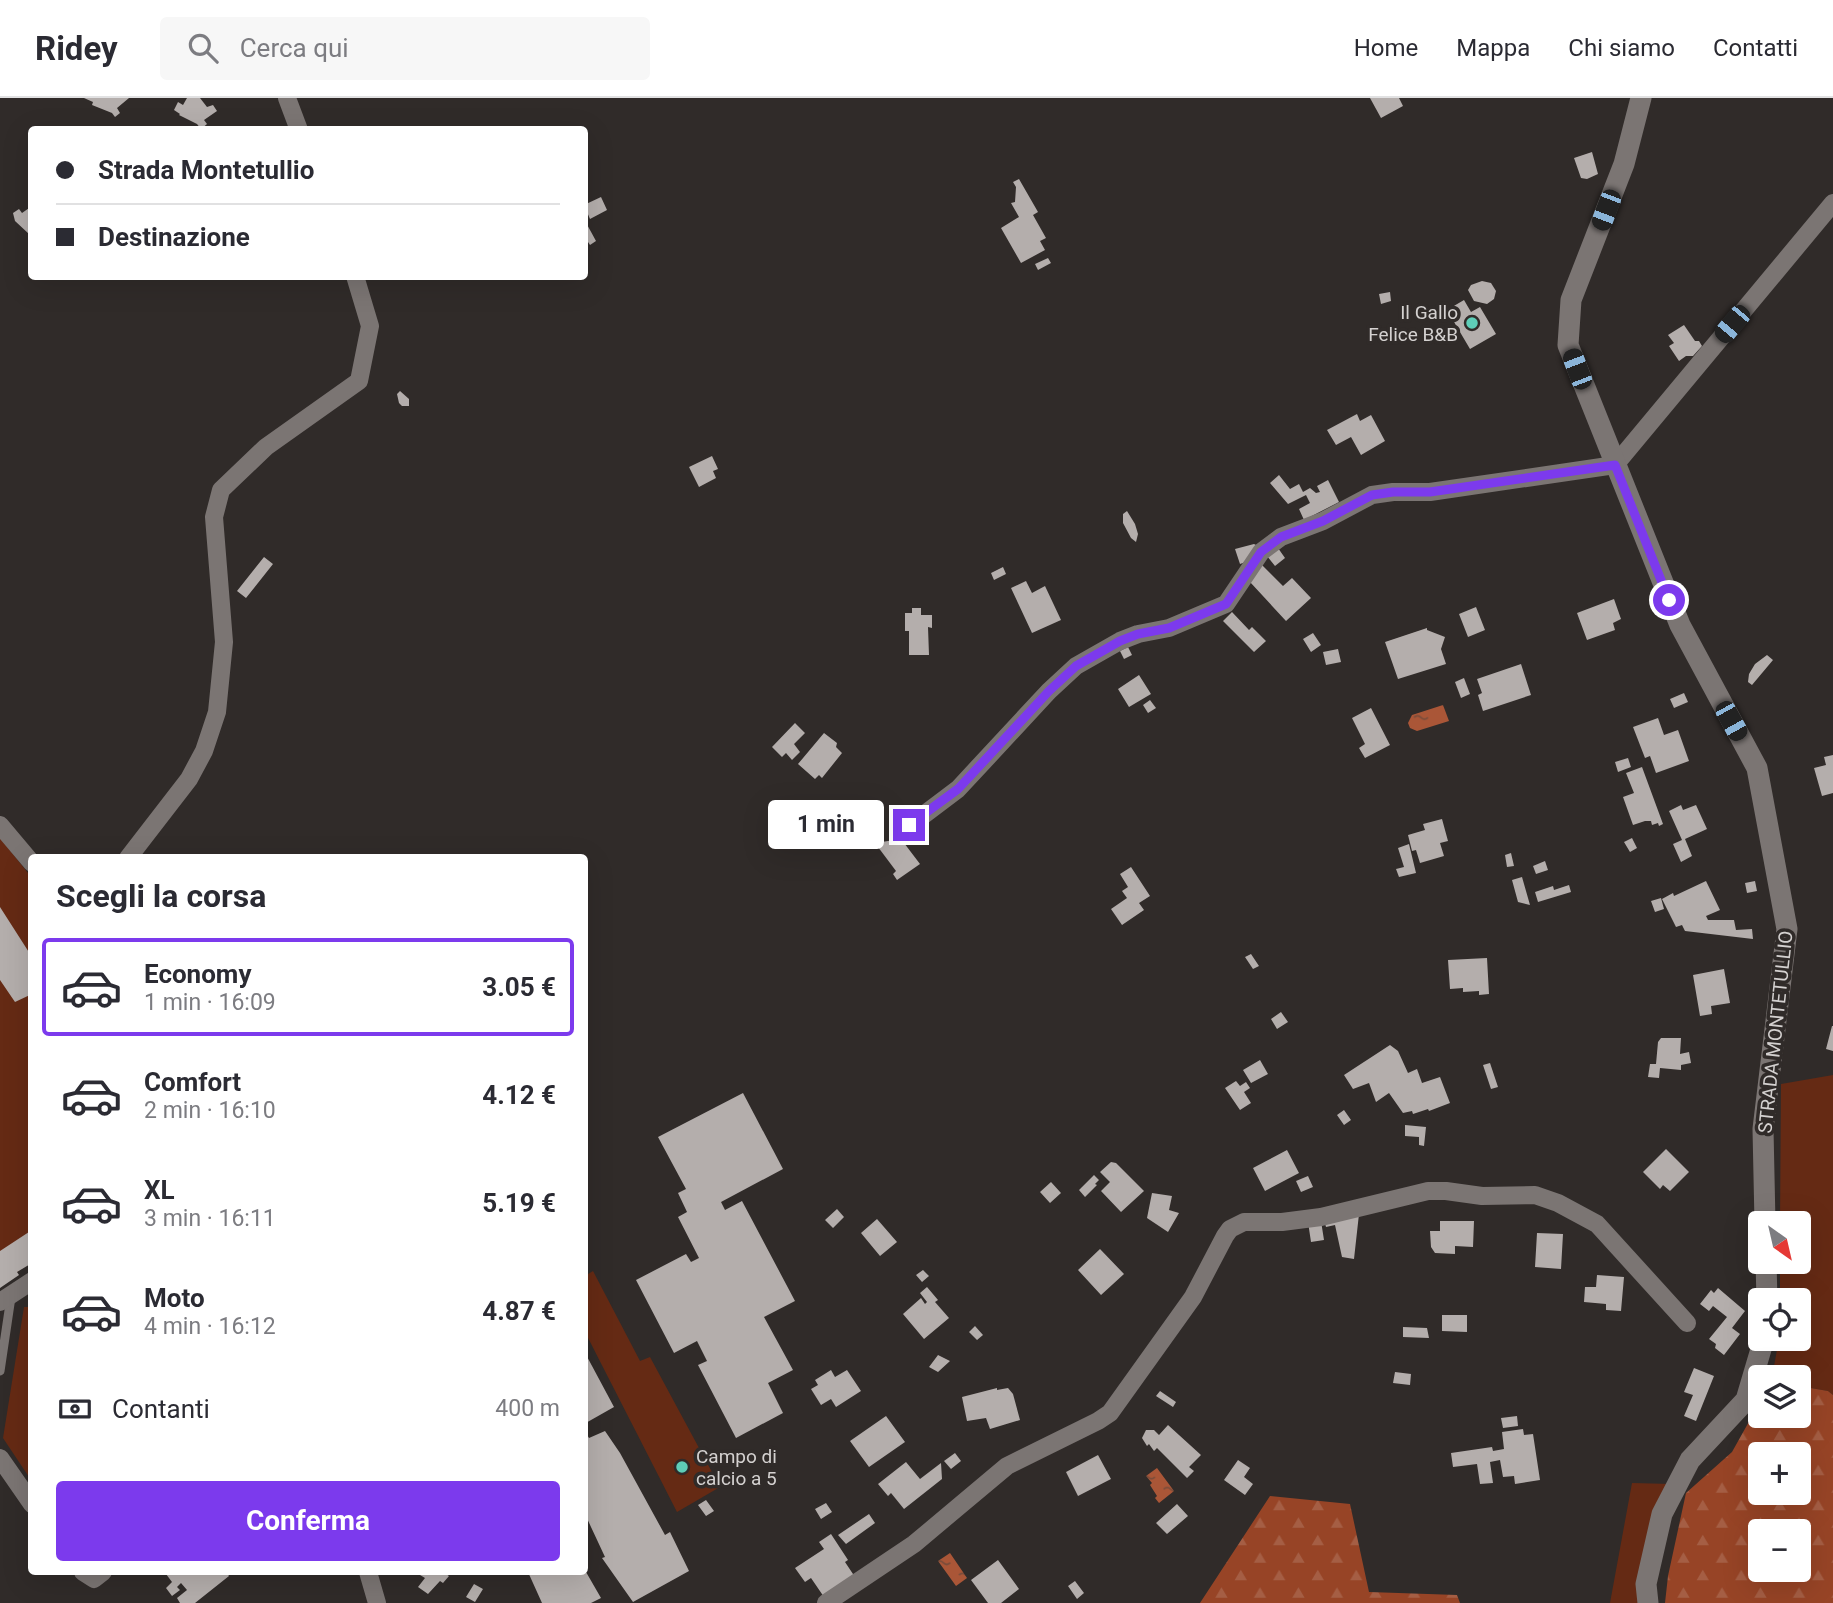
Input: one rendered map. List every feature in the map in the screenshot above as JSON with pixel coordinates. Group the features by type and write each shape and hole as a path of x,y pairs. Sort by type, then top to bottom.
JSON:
{"street":[{"path":"287,98 298,126"},
{"name":"STRADA MONTETULLIO","path":"1641,98 1624,164 1571,300 1568,345 1680,625 1758,768 1787,929 1763,1129 1765,1211"},
{"path":"909,825 958,789 1049,691 1076,666 1120,641 1138,634 1169,628 1226,604 1261,552 1281,537 1323,521 1372,495 1430,492 1615,465 1833,203"},
{"path":"131,854 189,779 204,751 218,712 224,642 214,517 221,491 266,447 359,380 370,326 356,280"},
{"path":"0,825 28,858"},
{"path":"826,1603 914,1544 1007,1466 1110,1413 1193,1297 1225,1236 1230,1229 1244,1222 1282,1222 1321,1217 1437,1190 1482,1196 1525,1195 1546,1198 1597,1224 1687,1323"},
{"path":"6,1298 28,1284"},
{"path":"1648,1603 1646,1584 1662,1514 1690,1460 1746,1400 1760,1351"},
{"path":"0,1458 28,1498"},
{"path":"369,1575 377,1603"}],"lane":[{"path":"0,1371 6,1298"}],"shaded area":[{"path":"0,838 28,873 28,1264 0,1284"},
{"path":"1833,1075 1833,1395 1828,1391 1811,1388 1811,1365 1774,1365 1777,1351 1811,1351 1811,1288 1780,1288 1780,1274 1811,1274 1811,1211 1780,1211 1781,1084"},
{"path":"593,1271 640,1361 650,1357 720,1487 677,1512 588,1338 588,1274"},
{"path":"24,1307 28,1307 28,1476 3,1438"},
{"path":"1632,1483 1672,1484 1647,1603 1610,1603"}],"green space":[{"path":"1811,1388 1828,1391 1833,1395 1833,1603 1665,1603 1668,1576 1686,1493 1732,1452 1748,1423 1748,1428 1811,1428"},
{"path":"1270,1496 1350,1504 1369,1592 1457,1595 1460,1603 1200,1603"}],"water":[{"path":"1443,705 1449,721 1417,731 1410,728 1408,723 1412,715"},
{"path":"1157,1468 1174,1491 1159,1503 1150,1485 1152,1483 1146,1476"},
{"path":"950,1553 967,1578 956,1586 938,1561"}],"building":[{"path":"84,98 129,98 117,108 120,113 115,117"},
{"path":"187,98 200,98 207,107 213,105 217,111 204,120 207,124 205,126 199,126 174,110 178,102 183,105"},
{"path":"1370,98 1399,98 1403,106 1381,118"},
{"path":"1592,152 1598,174 1587,179 1581,178 1574,158"},
{"path":"1019,179 1038,212 1033,215 1046,238 1040,241 1045,250 1021,263 1001,228 1019,217 1011,203 1015,202 1016,187 1013,182"},
{"path":"601,197 607,210 590,219 588,203"},
{"path":"19,209 22,213 28,209 28,233 15,221 13,213"},
{"path":"588,226 596,241 590,245 588,242"},
{"path":"1048,258 1051,263 1038,270 1035,264"},
{"path":"1482,281 1491,283 1496,291 1494,299 1487,304 1474,301 1468,290 1471,285"},
{"path":"1390,292 1391,301 1381,304 1379,294"},
{"name":"Il Gallo Felice B&B","path":"1464,300 1471,312 1480,307 1496,334 1470,349 1447,310"},
{"path":"1684,325 1702,346 1693,356 1686,356 1679,361 1669,346 1674,343 1668,335"},
{"path":"400,391 409,399 409,406 399,403 397,394"},
{"path":"1357,414 1360,421 1371,415 1385,441 1361,455 1351,437 1336,445 1327,430"},
{"path":"712,456 718,469 713,471 716,478 699,487 689,467"},
{"path":"1279,475 1290,489 1299,484 1303,492 1310,488 1316,493 1320,492 1317,486 1328,480 1339,502 1304,520 1299,509 1310,503 1306,495 1288,504 1270,483"},
{"path":"1127,511 1138,534 1136,542 1123,523 1123,514"},
{"path":"1256,545 1248,561 1240,564 1235,549"},
{"path":"1278,548 1285,558 1275,566 1267,556"},
{"path":"264,557 273,564 246,598 237,591"},
{"path":"1262,565 1283,586 1292,578 1311,598 1286,621 1250,582"},
{"path":"1003,567 1006,574 994,580 991,573"},
{"path":"1026,581 1032,593 1045,586 1061,620 1032,633 1011,588"},
{"path":"1614,599 1621,619 1613,623 1615,630 1587,640 1577,613"},
{"path":"1476,607 1485,630 1468,637 1459,614"},
{"path":"912,608 921,608 921,615 932,615 932,628 928,627 929,655 909,655 909,631 905,631 905,613 912,613"},
{"path":"1232,612 1249,630 1252,627 1266,641 1254,652 1223,621"},
{"path":"1427,628 1445,637 1441,649 1446,664 1398,679 1385,642"},
{"path":"1313,633 1321,645 1311,652 1303,639"},
{"path":"1128,647 1132,655 1124,659 1120,651"},
{"path":"1338,649 1341,662 1326,665 1323,652"},
{"path":"1767,655 1773,660 1752,685 1748,682 1749,674 1755,664"},
{"path":"1521,664 1531,695 1483,711 1478,695 1482,693 1477,679"},
{"path":"1139,675 1151,694 1129,707 1118,689"},
{"path":"1464,678 1470,694 1461,698 1455,682"},
{"path":"1684,693 1688,702 1674,708 1670,699"},
{"path":"1150,700 1156,708 1148,713 1143,705"},
{"path":"1371,708 1390,745 1365,758 1359,748 1365,744 1352,718"},
{"path":"1658,718 1664,735 1678,730 1689,761 1656,773 1650,756 1645,758 1633,727"},
{"path":"795,723 805,733 794,744 800,752 792,760 786,753 782,757 772,747"},
{"path":"824,733 837,743 836,747 842,753 822,778 819,775 815,779 798,764"},
{"path":"1833,755 1833,793 1822,796 1814,768 1826,765 1824,757"},
{"path":"1628,758 1631,767 1618,772 1615,762"},
{"path":"1642,767 1663,824 1659,826 1658,823 1652,825 1651,821 1633,825 1623,797 1634,793 1626,773"},
{"path":"1681,805 1683,810 1696,805 1707,829 1685,839 1692,856 1681,862 1673,844 1682,840 1669,811"},
{"path":"1442,819 1448,841 1440,843 1444,856 1420,863 1416,850 1412,851 1408,835 1425,830 1423,824"},
{"path":"1632,838 1637,848 1630,852 1624,842"},
{"path":"901,839 920,864 897,880 893,874 896,871 875,843"},
{"path":"1409,844 1416,873 1399,877 1396,869 1404,867 1398,848"},
{"path":"1511,853 1514,866 1507,867 1505,855"},
{"path":"1545,861 1548,870 1536,874 1533,866"},
{"path":"1131,867 1150,896 1139,903 1144,910 1122,925 1111,909 1127,898 1122,891 1128,887 1120,874"},
{"path":"1522,877 1530,905 1518,902 1512,880"},
{"path":"1706,881 1720,910 1706,916 1708,920 1734,920 1736,930 1752,929 1753,939 1685,931 1682,925 1676,927 1662,899"},
{"path":"1755,881 1757,891 1747,893 1745,883"},
{"path":"1569,885 1571,892 1538,902 1535,892 1553,886 1554,890"},
{"path":"1661,898 1664,909 1655,912 1651,901"},
{"path":"0,907 28,951 28,996 15,1002 0,980"},
{"path":"1251,954 1259,966 1253,969 1245,957"},
{"path":"1487,958 1489,994 1479,995 1479,991 1463,992 1463,988 1450,989 1448,960"},
{"path":"1724,969 1730,1003 1711,1006 1712,1014 1700,1016 1693,975"},
{"path":"1281,1012 1288,1022 1277,1029 1271,1019"},
{"path":"1833,1026 1833,1051 1826,1049"},
{"path":"1661,1038 1681,1038 1680,1054 1689,1052 1691,1063 1681,1065 1681,1070 1660,1068 1659,1078 1648,1077 1650,1064 1656,1064 1658,1042"},
{"path":"1390,1045 1398,1051 1408,1073 1417,1069 1422,1083 1440,1077 1450,1103 1429,1111 1403,1113 1389,1093 1376,1102 1369,1083 1353,1089 1344,1075"},
{"path":"1260,1060 1268,1074 1251,1083 1243,1070"},
{"path":"1490,1063 1498,1087 1491,1089 1483,1065"},
{"path":"1236,1081 1240,1086 1246,1082 1250,1088 1244,1092 1251,1103 1240,1110 1225,1088"},
{"path":"743,1093 783,1169 721,1202 725,1210 742,1201 795,1301 764,1317 793,1370 768,1383 783,1413 736,1438 698,1365 707,1361 697,1341 674,1353 636,1280 686,1254 691,1262 699,1258 678,1217 687,1212 678,1193 686,1189 658,1137"},
{"path":"1344,1110 1351,1120 1344,1125 1337,1115"},
{"path":"1405,1125 1426,1127 1424,1146 1419,1145 1419,1137 1405,1136"},
{"path":"1666,1149 1689,1172 1670,1191 1663,1185 1660,1189 1643,1172"},
{"path":"1287,1150 1299,1173 1265,1191 1253,1168"},
{"path":"1111,1162 1116,1163 1144,1191 1121,1212 1101,1191 1110,1182 1100,1172"},
{"path":"1094,1175 1099,1180 1095,1184 1097,1185 1085,1197 1079,1190"},
{"path":"1308,1176 1313,1187 1301,1192 1296,1181"},
{"path":"1051,1182 1061,1193 1050,1203 1040,1192"},
{"path":"1152,1193 1172,1196 1169,1210 1179,1213 1168,1232 1147,1218"},
{"path":"837,1209 844,1217 833,1228 825,1220"},
{"path":"1359,1214 1354,1259 1342,1257 1335,1225 1326,1227 1324,1220"},
{"path":"877,1219 897,1242 880,1256 861,1233"},
{"path":"1321,1221 1324,1240 1311,1242 1308,1222"},
{"path":"1440,1221 1474,1221 1473,1247 1455,1246 1455,1254 1435,1253 1431,1247 1430,1231 1440,1231"},
{"path":"28,1233 28,1265 0,1288 0,1251"},
{"path":"1537,1233 1563,1234 1561,1269 1535,1267"},
{"path":"1100,1249 1124,1274 1101,1295 1078,1270"},
{"path":"923,1270 929,1276 922,1282 916,1275"},
{"path":"1597,1275 1624,1277 1621,1311 1606,1310 1606,1304 1584,1302 1585,1287 1596,1287"},
{"path":"927,1287 938,1300 935,1302 949,1318 924,1339 903,1314 921,1298 925,1304 927,1302 920,1293"},
{"path":"1718,1288 1745,1311 1732,1328 1740,1334 1724,1355 1709,1339 1727,1317 1713,1306 1709,1311 1700,1304 1711,1290 1714,1293"},
{"path":"1442,1315 1467,1315 1467,1332 1442,1331"},
{"path":"975,1326 983,1335 977,1340 969,1332"},
{"path":"1403,1327 1427,1328 1429,1338 1403,1337"},
{"path":"938,1355 950,1361 938,1372 929,1367"},
{"path":"588,1358 614,1407 588,1422"},
{"path":"1694,1368 1714,1376 1696,1421 1684,1416 1693,1395 1684,1392"},
{"path":"831,1370 835,1377 847,1370 861,1391 836,1407 831,1399 821,1405 811,1389 818,1385 815,1380"},
{"path":"1395,1372 1411,1374 1410,1385 1393,1383"},
{"path":"997,1388 1008,1388 1013,1394 1020,1420 990,1429 986,1418 967,1421 962,1397"},
{"path":"1160,1391 1176,1402 1173,1407 1156,1396"},
{"path":"886,1416 905,1442 869,1467 850,1441"},
{"path":"1517,1416 1518,1426 1503,1428 1501,1418"},
{"path":"1168,1425 1201,1455 1189,1467 1194,1471 1187,1478 1157,1448 1154,1451 1149,1444 1147,1446 1142,1438 1146,1430 1154,1430 1159,1435"},
{"path":"1523,1429 1524,1435 1533,1434 1540,1480 1515,1484 1514,1476 1503,1477 1500,1460 1490,1462 1493,1483 1480,1484 1477,1464 1453,1467 1451,1453 1492,1447 1493,1451 1504,1449 1502,1432"},
{"path":"605,1431 665,1535 670,1532 689,1571 633,1602 602,1558 605,1557 588,1521 588,1436"},
{"path":"955,1453 961,1461 951,1469 944,1461"},
{"path":"1098,1455 1111,1479 1078,1496 1066,1472"},
{"path":"1238,1460 1250,1468 1244,1477 1253,1484 1245,1495 1224,1480"},
{"path":"906,1462 920,1479 941,1463 942,1479 904,1509 891,1493 888,1496 878,1484"},
{"path":"706,1500 714,1511 706,1516 698,1505"},
{"path":"826,1503 832,1512 821,1519 815,1509"},
{"path":"1177,1504 1188,1516 1167,1534 1156,1523"},
{"path":"869,1514 875,1523 846,1544 838,1535"},
{"path":"831,1534 848,1560 845,1562 855,1577 824,1597 811,1578 805,1582 795,1568 824,1549 819,1542"},
{"path":"998,1560 1019,1589 1001,1603 988,1603 971,1580"},
{"path":"167,1575 229,1576 195,1603 180,1603 177,1598 187,1590 181,1583 177,1587 180,1590 172,1596 166,1588 172,1582"},
{"path":"420,1575 449,1576 428,1594 418,1587 425,1578"},
{"path":"529,1575 588,1575 601,1598 591,1603 542,1603"},
{"path":"1075,1581 1084,1593 1077,1599 1068,1586"},
{"path":"474,1584 483,1589 475,1602 466,1597"}],"place":[{"name":"Il Gallo Felice B&B","path":"1472,323"},
{"name":"Campo di calcio a 5","path":"682,1467"}],"route":[{"path":"909,825 958,789 1049,691 1076,666 1120,641 1138,634 1169,628 1226,604 1270,543 1323,521 1372,495 1430,492 1615,465 1669,600"}]}
